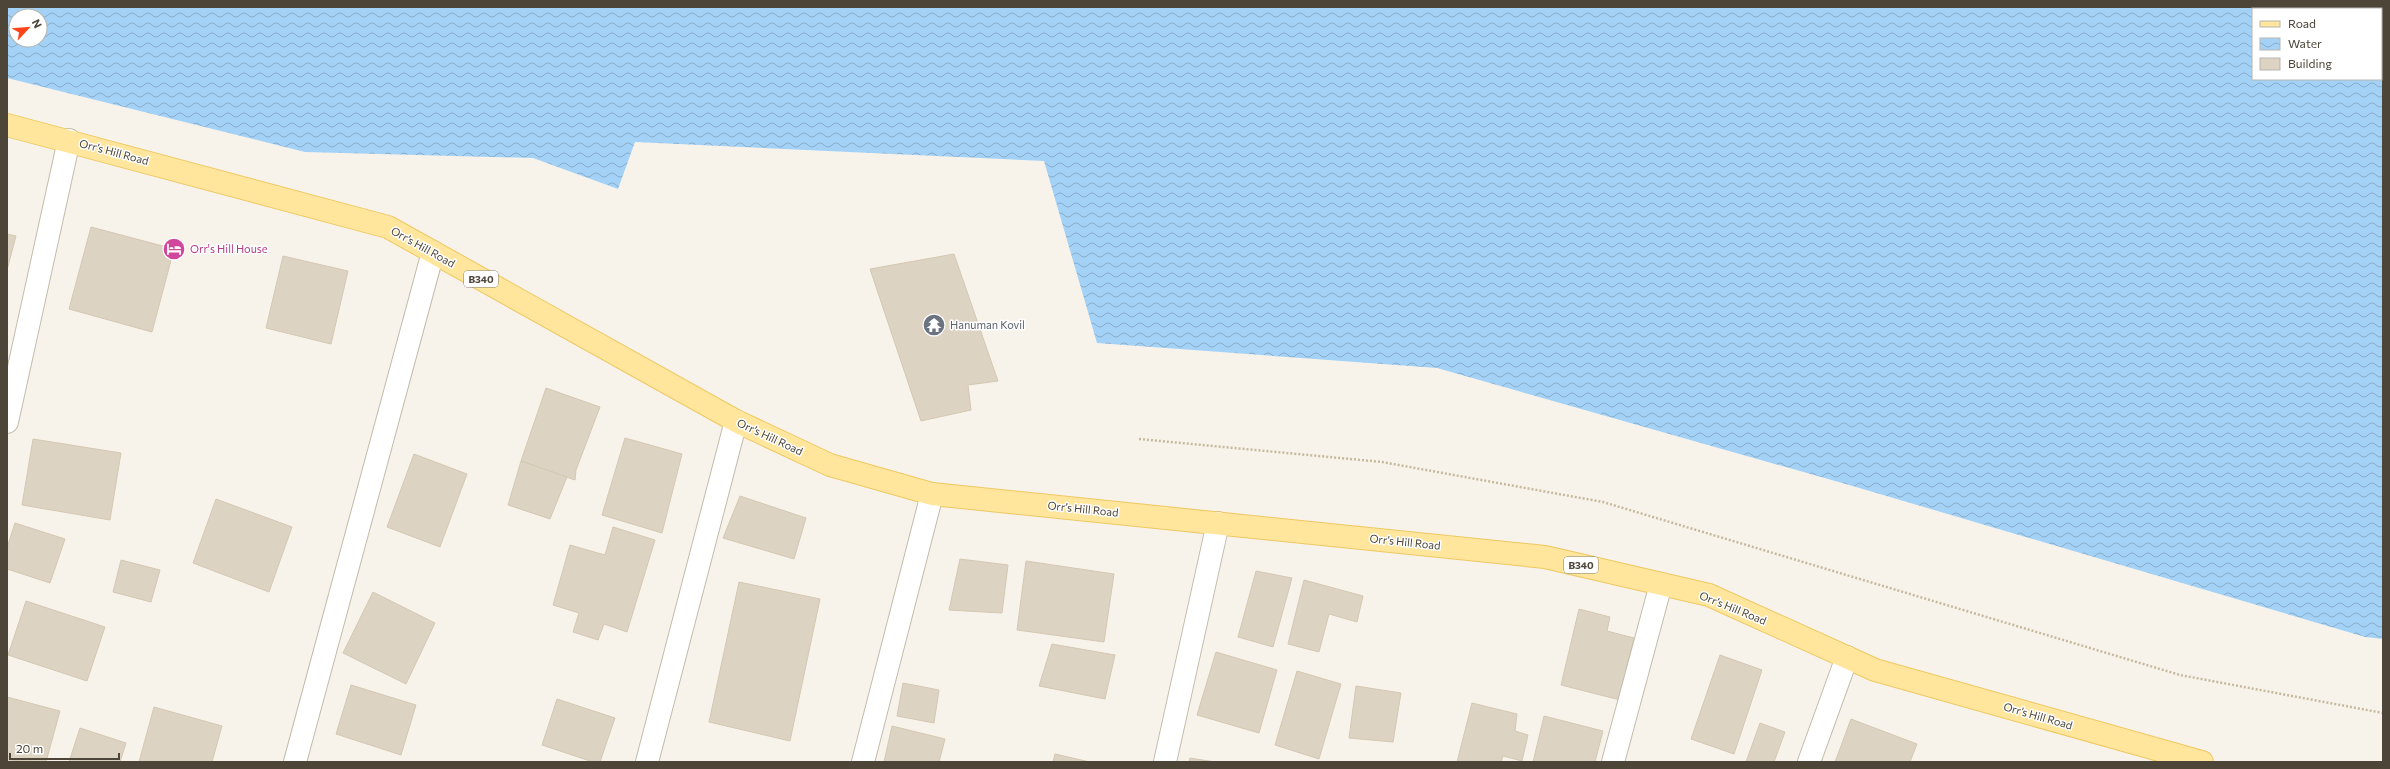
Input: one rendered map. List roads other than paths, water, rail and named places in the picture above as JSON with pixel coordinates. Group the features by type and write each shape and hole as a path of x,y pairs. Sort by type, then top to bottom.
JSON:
{"main road":[{"name":"Orr’s Hill Road","path":"7,125 69,140 388,227 736,421 830,465 932,494 1545,556 1708,595 1876,670 2202,762"}],"street":[{"path":"7,422 69,140"},
{"path":"295,762 433,252"},
{"path":"646,762 736,421"},
{"path":"863,762 932,494"},
{"path":"1166,762 1218,523"},
{"path":"1613,762 1661,584"},
{"path":"1809,762 1847,657"}],"water":[{"path":"7,7 2383,7 2383,639 2365,637 1856,487 1437,368 1097,343 1044,161 635,142 618,189 533,158 305,152 7,78"}],"place":[{"name":"Orr's Hill House","path":"174,249"},
{"name":"Hanuman Kovil","path":"934,325"}]}
